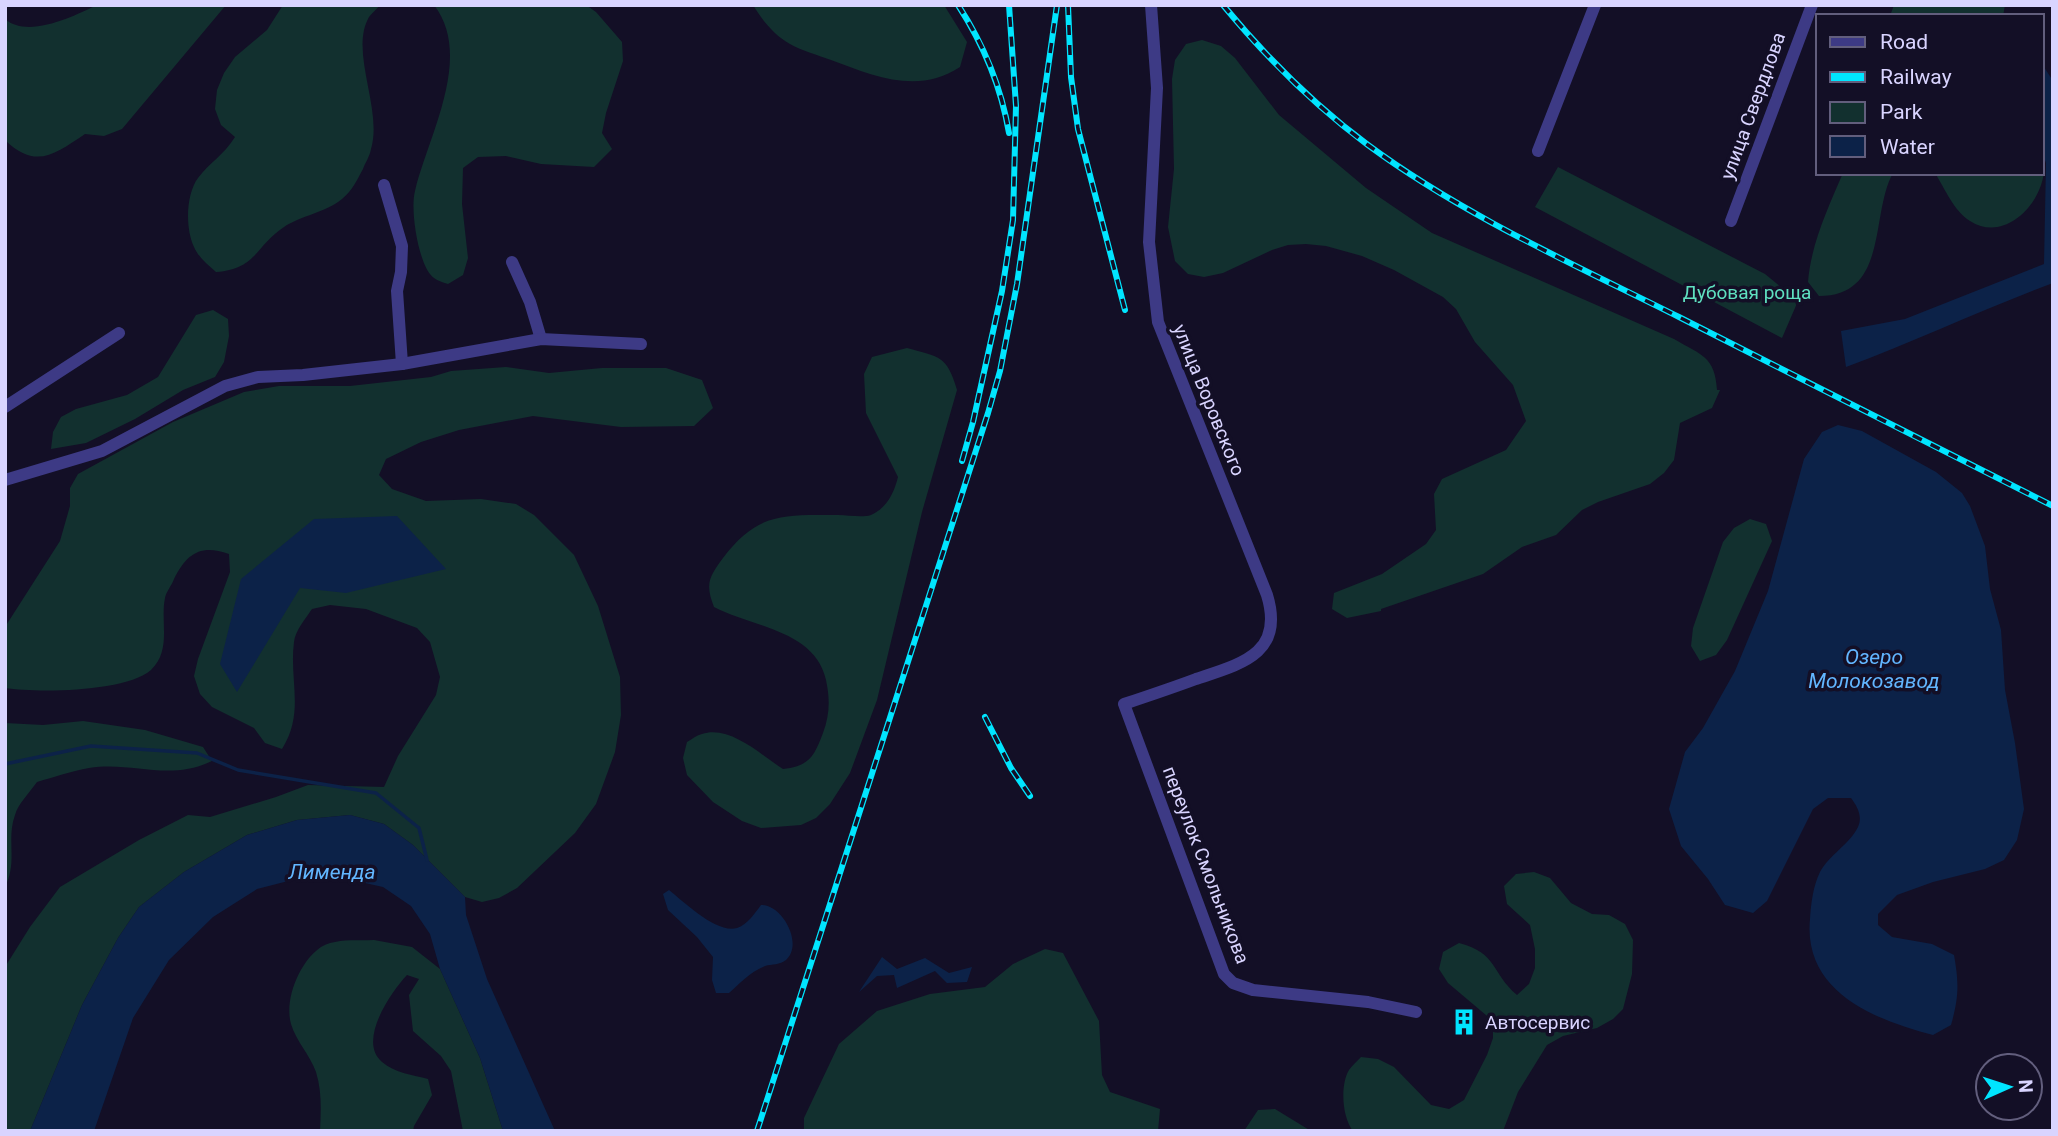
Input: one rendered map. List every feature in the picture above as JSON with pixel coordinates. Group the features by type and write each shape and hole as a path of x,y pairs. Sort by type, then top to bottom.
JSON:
{"street":[{"name":"улица Воровского","path":"1124,704 1246,661 1264,645 1272,626 1267,596 1158,322 1149,242 1157,88 1152,5"},
{"path":"1538,151 1595,5"},
{"name":"улица Свердлова","path":"1731,221 1812,5"},
{"path":"384,185 402,246 397,290 402,364"},
{"path":"512,261 530,302 541,339"},
{"path":"5,407 119,333"},
{"path":"5,480 102,450 225,386 258,377 402,364 541,339 641,344"},
{"name":"переулок Смольникова","path":"1124,704 1224,974 1233,983 1253,990 1368,1002 1416,1012"}],"green space":[{"path":"97,5 226,5 122,129 104,136 85,134 55,153 45,156 26,155 5,140 5,19 15,25 38,26 64,20"},
{"path":"283,5 380,5 369,17 364,31 364,64 374,133 370,152 356,181 342,199 284,227 240,266 216,272 198,254 191,239 188,211 191,193 198,178 235,137 221,125 215,109 217,90 224,73 235,57 267,30"},
{"path":"434,5 586,5 596,12 622,42 623,61 602,133 612,149 594,167 541,164 506,156 478,157 463,168 462,204 468,258 463,275 448,284 434,278 426,267 416,234 414,210 415,191 437,122 449,72 450,48 445,26"},
{"path":"753,5 944,5 967,42 960,67 928,80 896,80 863,72 795,46 774,32"},
{"path":"1894,5 2005,5 2003,14 1891,14"},
{"path":"1202,40 1221,46 1235,58 1279,115 1366,188 1432,233 1674,339 1705,358 1713,370 1717,390 1720,390 1712,408 1680,423 1674,460 1664,473 1650,484 1582,510 1556,535 1522,547 1483,574 1381,611 1347,618 1332,609 1334,593 1382,574 1426,544 1436,530 1434,494 1442,479 1506,450 1526,421 1513,385 1475,342 1456,309 1443,297 1394,270 1362,256 1326,246 1306,244 1288,245 1272,250 1223,273 1204,277 1188,274 1175,261 1168,227 1174,169 1172,79 1175,60 1186,44"},
{"name":"Дубовая роща","path":"1558,167 1765,274 1798,301 1782,338 1535,207"},
{"path":"1842,175 1892,175 1867,268 1857,283 1841,292 1819,296 1808,282 1821,226"},
{"path":"1936,175 2043,175 2035,197 2026,210 2014,221 2000,227 1985,227 1970,221 1955,206"},
{"path":"213,310 228,319 229,336 224,362 215,377 183,390 135,419 86,443 51,449 53,432 61,417 76,409 127,395 158,377 196,315"},
{"path":"907,348 940,359 949,370 957,390 922,512 877,700 850,773 830,804 816,818 801,825 761,828 742,821 713,802 687,775 683,758 687,742 696,736 713,732 734,737 783,769 805,763 820,741 827,719 829,706 826,680 820,663 796,640 714,607 710,581 718,565 736,543 748,531 761,524 788,516 867,516 886,504 898,477 866,413 864,374 872,357"},
{"path":"506,367 549,373 602,368 666,368 702,380 713,408 694,426 621,427 533,416 459,430 421,442 386,459 379,475 392,489 426,501 481,499 516,504 534,515 574,555 598,606 620,677 621,715 615,752 596,804 575,833 517,888 499,898 482,902 465,897 413,845 384,824 350,815 297,820 247,835 184,872 139,907 118,938 82,1005 30,1131 5,1131 5,967 60,887 139,840 188,815 210,817 308,785 384,787 398,756 436,695 440,677 430,642 417,628 366,609 330,605 312,609 294,642 295,709 289,735 282,749 265,743 254,728 212,707 200,694 194,676 230,572 229,554 210,550 196,553 184,563 167,593 163,645 151,670 139,677 103,687 59,690 5,688 5,627 60,541 70,506 70,488 78,474 173,422 244,392 279,386 350,386 431,377 451,371"},
{"path":"1750,519 1766,524 1772,541 1727,640 1716,655 1700,661 1691,646 1693,628 1723,542 1734,528"},
{"path":"83,721 145,730 203,747 212,761 196,767 165,771 121,767 89,768 37,782 21,802 15,815 11,833 11,868 5,887 5,723 43,725"},
{"path":"1534,872 1550,878 1571,903 1592,914 1609,915 1625,924 1633,940 1632,974 1623,1009 1613,1019 1597,1028 1563,1036 1547,1045 1518,1092 1503,1131 1353,1131 1346,1118 1343,1092 1349,1070 1361,1057 1378,1059 1394,1067 1431,1105 1449,1109 1464,1100 1487,1055 1493,1038 1493,1021 1448,983 1439,969 1443,952 1459,943 1481,952 1517,995 1529,984 1535,968 1535,949 1530,925 1507,904 1504,886 1516,874"},
{"path":"374,940 412,947 440,969 480,1058 503,1131 463,1131 451,1071 441,1056 413,1031 409,995 419,979 407,975 385,1004 373,1042 375,1053 387,1066 428,1079 432,1095 413,1131 320,1131 321,1101 318,1079 296,1036 289,1014 295,981 306,961 321,947 340,941"},
{"path":"1045,949 1063,953 1099,1021 1102,1075 1110,1092 1160,1109 1158,1131 804,1131 804,1118 839,1044 877,1011 930,994 985,987 1013,964"},
{"path":"1275,1109 1311,1131 1244,1131 1258,1110"}],"water":[{"path":"2044,67 2053,81 2053,283 1846,367 1841,331 1905,319 2044,264"},
{"name":"Озеро Молокозавод","path":"1838,425 1862,431 1936,472 1962,493 1970,506 1985,546 1990,589 2001,630 2005,690 2024,809 2017,840 2004,860 1985,869 1933,882 1897,895 1878,914 1878,925 1892,937 1932,944 1954,955 1957,998 1954,1015 1951,1025 1933,1035 1888,1021 1847,999 1831,984 1818,966 1811,944 1813,895 1824,866 1858,827 1860,815 1851,798 1828,798 1813,809 1767,901 1753,913 1725,905 1681,846 1669,809 1685,752 1703,728 1735,671 1768,591 1804,459 1822,432"},
{"path":"397,516 446,569 346,593 300,588 237,692 220,664 241,579 314,519"},
{"name":"Лименда","path":"350,815 384,824 413,845 465,897 466,915 487,979 555,1131 503,1131 480,1058 440,969 430,934 411,906 383,887 338,877 296,879 257,889 213,917 169,960 133,1018 94,1131 30,1131 82,1005 118,938 139,907 184,872 247,835 297,820"},
{"path":"669,890 701,916 729,929 744,924 761,905 769,906 788,926 792,935 791,953 784,962 755,971 729,993 716,993 712,980 713,957 697,937 668,910 663,894"},
{"path":"882,957 897,969 925,958 949,973 972,967 967,982 947,983 935,971 897,988 894,975 877,976 859,992"}],"waterway":[{"path":"5,764 91,746 197,753 238,770 376,793 419,828 427,860"}],"railway":[{"path":"958,5 990,66 1009,133"},
{"path":"962,461 1002,291 1013,220 1016,106 1009,5"},
{"path":"757,1131 1000,371 1017,284 1057,5"},
{"path":"1068,5 1071,77 1078,129 1125,310"},
{"path":"1223,5 1274,62 1329,114 1368,145 1442,194 1559,258 2053,506"},
{"path":"985,717 1011,768 1030,796"}],"place":[{"name":"Автосервис","path":"1464,1022"}]}
